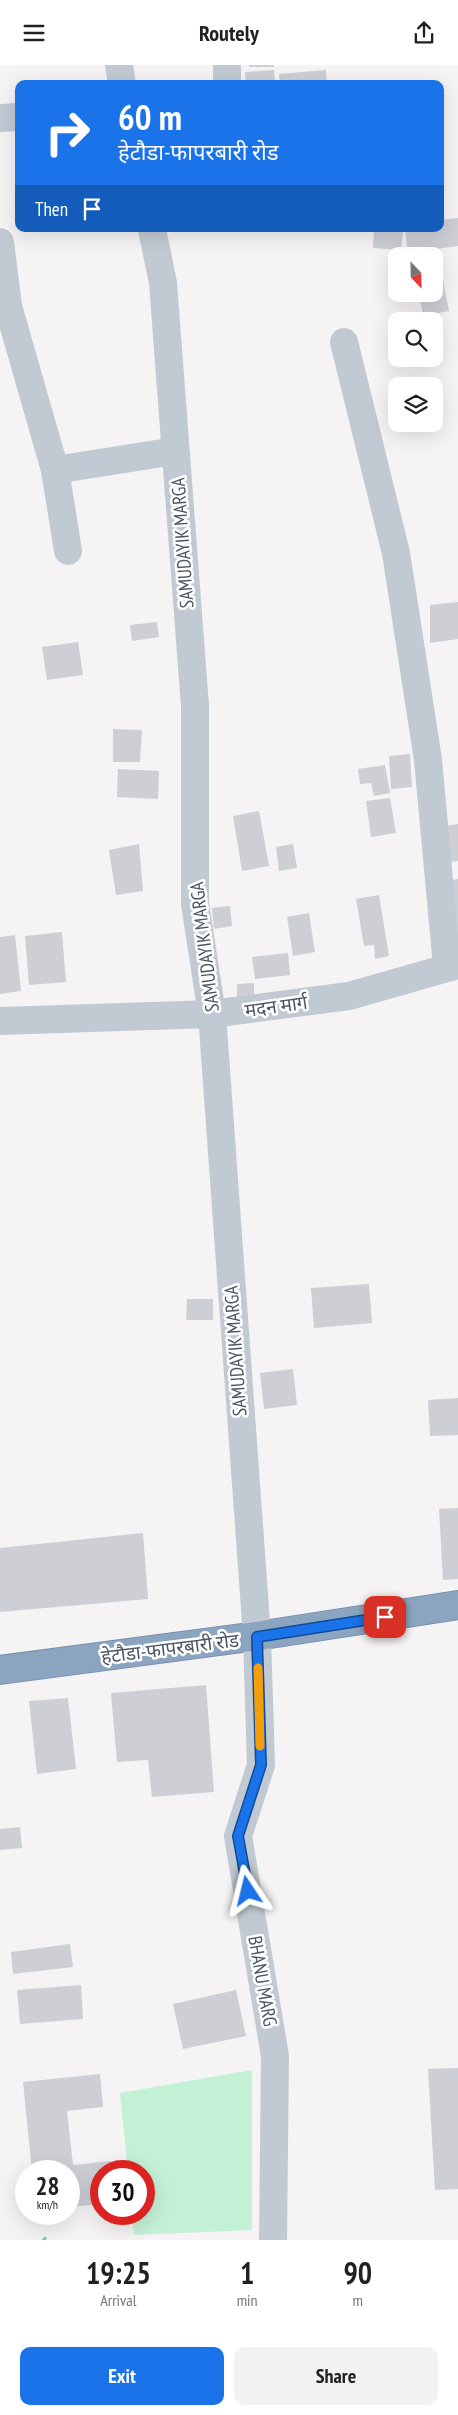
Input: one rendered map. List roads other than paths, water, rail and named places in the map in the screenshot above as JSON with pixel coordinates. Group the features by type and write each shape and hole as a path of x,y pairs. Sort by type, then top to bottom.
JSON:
{"highway":[{"name":"हेटौडा-फापरबारी रोड","path":"0,1670 257,1637 458,1605"}],"street":[{"path":"118,65 121,80"},
{"path":"227,65 227,80"},
{"path":"0,118 15,117"},
{"name":"SAMUDAYIK MARGA","path":"153,232 163,283 195,706 195,904 212,1015 257,1637"},
{"path":"0,242 8,306 55,470 68,551"},
{"path":"344,342 396,553 428,760 453,966"},
{"path":"55,470 175,451"},
{"name":"मदन मार्ग","path":"0,1021 212,1015 349,996 453,966"},
{"name":"BHANU MARG","path":"257,1637 261,1765 238,1836 275,2056 273,2240"}]}
